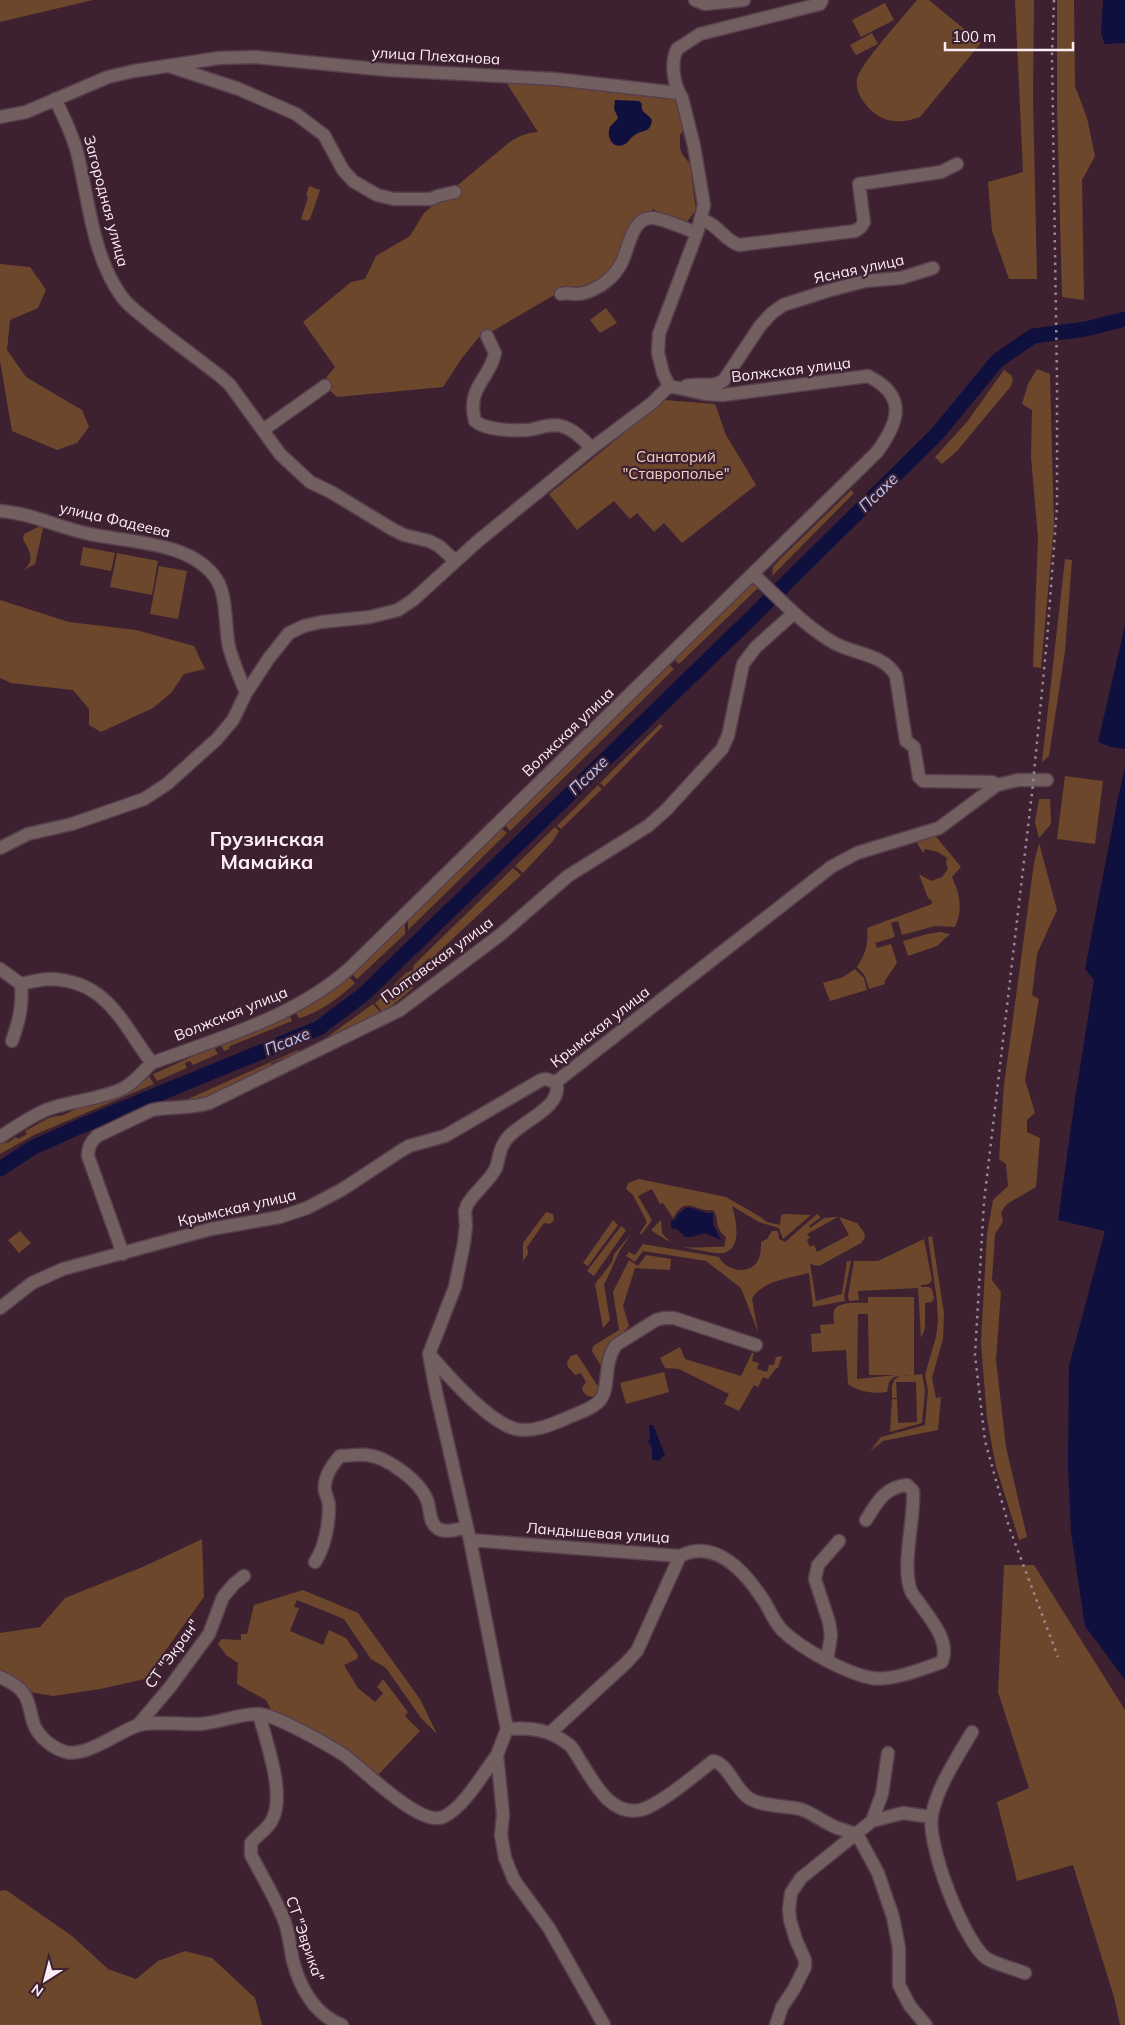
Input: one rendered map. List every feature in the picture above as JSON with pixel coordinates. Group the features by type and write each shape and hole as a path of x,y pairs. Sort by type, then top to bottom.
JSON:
{"street":[{"path":"695,0 705,4 744,0"},
{"path":"0,848 28,834 72,824 144,799 167,784 217,739 233,720 246,693 269,658 289,634 304,626 321,622 370,617 398,610 413,600 458,558 592,448 652,403 669,386 663,373 658,353 660,334 697,233 704,205 694,146 682,98 678,93 672,63 677,49 700,34 820,4 822,0"},
{"name":"улица Плеханова","path":"0,117 26,112 108,77 134,71 219,58 255,57 387,70 556,79 678,93"},
{"path":"169,67 239,89 296,114 324,135 344,170 353,181 377,195 394,199 432,199 455,192"},
{"name":"Загородная улица","path":"55,99 67,122 102,255 112,281 129,305 225,381 280,454 310,482 331,492 392,529 404,535 429,541 439,546 451,557 458,558"},
{"path":"700,220 708,222 728,240 739,245 855,231 864,222 859,184 941,172 957,164"},
{"path":"561,294 566,292 582,293 609,280 622,262 630,239 644,220 650,218 658,219 697,233"},
{"name":"Ясная улица","path":"682,389 695,384 719,384 724,380 760,326 783,305 827,290 865,281 900,278 933,268"},
{"path":"487,336 494,353 494,359 475,392 474,421 484,427 528,430 550,425 560,425 575,432 592,448"},
{"name":"Волжская улица","path":"152,1063 285,1011 305,1000 344,973 877,452 892,429 896,418 896,409 892,397 884,387 868,376 723,395 705,394 669,386"},
{"path":"263,430 325,386"},
{"name":"улица Фадеева","path":"0,511 20,512 80,532 165,547 200,562 218,581 226,612 229,646 246,693"},
{"path":"753,574 786,605"},
{"name":"Крымская улица","path":"786,605 836,644 885,663 892,668 896,676 906,741 914,747 919,777 923,781 992,782 998,785"},
{"name":"Полтавская улица","path":"123,1254 88,1156 91,1141 97,1136 152,1110 198,1106 209,1103 400,1010 493,941 568,876 648,826 673,803 722,749 728,736 743,664 786,605"},
{"name":"Крымская улица","path":"0,1308 32,1284 53,1272 211,1229 280,1217 306,1208 342,1189 404,1149 444,1136 456,1130 541,1080 545,1079 556,1082 831,867 857,853 940,828 998,785 1018,780 1046,780"},
{"path":"0,969 21,984 49,979 67,980 94,990 108,1002 152,1063 123,1089 47,1110 0,1137"},
{"path":"12,1041 23,1002 21,984"},
{"path":"0,1678 14,1685 24,1694 35,1727 43,1738 54,1747 67,1753 83,1752 138,1725 201,1724 259,1714 280,1721 343,1755 377,1784 420,1815 436,1819 444,1817 454,1810 474,1787 497,1755 507,1729 468,1533 429,1354 455,1287 464,1243 465,1211 467,1205 496,1168 504,1142 516,1130 540,1113 557,1095 556,1082"},
{"path":"429,1354 478,1406 507,1426 517,1430 529,1430 554,1424 595,1404 601,1399 612,1351 616,1345 656,1320 674,1318 756,1345"},
{"name":"Ландышевая улица","path":"315,1562 320,1554 327,1526 329,1504 324,1488 330,1468 340,1456 368,1455 396,1465 417,1486 427,1499 431,1521 438,1529 680,1556 637,1651 550,1733"},
{"path":"680,1556 691,1550 708,1550 726,1560 748,1577 780,1628 791,1638 826,1661 872,1678 894,1676 920,1670 942,1662 945,1654 942,1639 911,1592 908,1578 908,1550 914,1507 913,1491 907,1485 895,1486 886,1492 866,1520"},
{"path":"826,1661 831,1636 815,1579 818,1566 839,1542"},
{"name":"СТ \"Экран\"","path":"138,1725 170,1687 209,1634 223,1597 244,1576"},
{"name":"СТ \"Эврика\"","path":"259,1714 274,1775 277,1797 276,1812 272,1823 251,1843 251,1855 285,1922 293,1963 309,1999 319,2012 342,2025"},
{"path":"507,1729 528,1727 550,1733 570,1745 606,1799 627,1811 641,1810 669,1795 713,1761 723,1764 733,1782 750,1799 769,1805 800,1809 811,1813 832,1826 857,1834 878,1873 893,1917 898,1948 899,1985 910,2006 926,2025"},
{"path":"972,1732 953,1764 935,1804 931,1817 934,1841 952,1903 969,1935 986,1958 1025,1973"},
{"path":"872,1821 882,1794 888,1753"},
{"path":"497,1755 505,1858 514,1880 549,1928 604,2025"},
{"path":"776,2025 782,2007 794,1989 805,1966 805,1960 790,1920 789,1909 791,1893 801,1878 872,1821 904,1813 931,1817"}],"green space":[{"path":"0,0 93,0 0,22"},
{"path":"917,0 929,0 981,43 920,117 902,121 884,119 866,105 857,89 857,79 874,51"},
{"path":"1015,0 1034,0 1033,97 1037,279 1009,279 992,231 988,182 1023,172"},
{"path":"1057,0 1074,0 1075,86 1087,118 1095,156 1082,180 1084,300 1062,297 1057,107"},
{"path":"885,3 894,20 861,37 852,20"},
{"path":"872,33 878,44 856,55 850,45"},
{"path":"504,79 678,98 684,129 680,135 680,148 690,164 696,210 683,227 653,209 635,227 611,272 598,283 556,294 491,332 484,340 479,337 462,358 443,387 337,397 322,383 335,367 303,322 351,282 365,279 376,256 410,236 424,213 505,146 520,136 538,132"},
{"path":"309,186 320,190 310,219 307,221 301,219 308,197 306,196"},
{"path":"0,264 30,267 46,290 38,308 10,320 7,350 26,377 82,410 89,427 77,443 57,450 12,431 0,361"},
{"path":"606,308 617,323 600,333 590,320"},
{"path":"1037,369 1050,374 1054,525 1041,668 1033,667 1038,537 1031,457 1032,410 1022,404 1028,384"},
{"path":"1004,370 1011,375 1013,380 1011,386 957,451 942,464 935,457 967,422"},
{"name":"Санаторий \"Ставрополье\"","path":"665,400 715,404 726,435 756,485 682,543 664,523 654,532 637,513 630,519 614,501 577,530 549,494"},
{"path":"851,490 854,493 772,576 773,567 780,559"},
{"path":"44,524 35,564 24,570 31,559 23,539 24,534"},
{"path":"83,547 115,553 111,571 80,565"},
{"path":"117,553 158,561 152,595 110,587"},
{"path":"1065,559 1072,560 1065,651 1049,756 1042,762"},
{"path":"159,566 187,571 178,619 150,614"},
{"path":"752,585 759,587 679,664 674,659 745,589"},
{"path":"0,600 69,622 136,630 194,646 205,669 184,674 171,693 153,708 101,732 89,725 89,709 73,690 11,683 0,678"},
{"path":"668,664 674,669 510,831 505,825"},
{"path":"660,724 663,726 604,787 600,783"},
{"path":"1065,776 1103,781 1095,844 1057,839"},
{"path":"598,785 602,789 561,829 557,826"},
{"path":"1039,799 1050,799 1051,824 1039,838 1035,822"},
{"path":"555,827 559,831 553,841 523,873 515,866"},
{"path":"501,828 507,833 408,930 408,919"},
{"path":"933,833 961,867 952,877 957,889 960,908 955,927 935,926 902,935 898,921 891,923 895,937 875,943 877,948 891,944 897,963 884,982 885,984 869,989 865,976 857,967 866,949 867,928 932,904 919,874 931,881 942,877 948,869 947,858 938,852 925,849 923,853 916,841"},
{"path":"1039,843 1057,910 1037,954 1032,995 1039,999 1025,1080 1035,1113 1027,1120 1027,1132 1040,1138 1036,1187 1007,1204 1001,1212 1003,1222 995,1234 992,1280 1001,1292 996,1360 1006,1447 1027,1537 1019,1540 996,1467 987,1419 981,1343 987,1234 993,1200 1008,1186 1006,1164 999,1159 1004,1085 1034,863"},
{"path":"513,868 521,875 430,960 429,958 421,965 414,974 413,988 383,1013 375,1003 383,996 390,1000 396,994 390,989 406,973 413,970 414,965"},
{"path":"405,922 405,934 357,979 352,974"},
{"path":"940,932 950,934 937,946 908,956 903,941"},
{"path":"855,969 864,978 867,990 830,1001 823,983 843,977"},
{"path":"349,977 355,983 322,1008 299,1018 296,1013 290,1016 292,1021 230,1046 229,1049 224,1051 221,1045 313,1004"},
{"path":"373,1004 382,1014 326,1045 323,1040"},
{"path":"214,1047 218,1054 193,1065 190,1061 185,1063 187,1068 157,1081 153,1074"},
{"path":"298,1050 299,1052 271,1063 272,1066 233,1085 223,1094 172,1106"},
{"path":"149,1076 154,1084 34,1135 0,1154 0,1144 9,1142 16,1137 18,1139 27,1134 25,1131 43,1121 61,1116 80,1107 130,1092"},
{"path":"639,1179 726,1197 767,1222 780,1225 781,1215 811,1215 783,1239 779,1228 759,1222 732,1206 736,1225 736,1240 729,1250 718,1253 687,1248 724,1247 726,1237 719,1229 713,1210 687,1205 682,1207 673,1218 663,1203 660,1204 652,1189 638,1196 652,1220 641,1235 640,1233 647,1222 633,1195 626,1189 628,1183"},
{"path":"546,1212 553,1214 554,1220 550,1224 544,1223 527,1247 528,1254 523,1261 523,1243"},
{"path":"817,1214 821,1217 809,1226 810,1228 824,1218 838,1217 807,1234 810,1238 807,1240 810,1247 814,1245 817,1252 849,1235 839,1217 857,1223 864,1232 865,1238 861,1243 819,1266 810,1264 816,1301 842,1294 847,1261 851,1261 844,1296 845,1301 813,1307 809,1273 777,1281 762,1288 752,1299 758,1332 741,1288 706,1261 643,1251 635,1262 626,1256 629,1252 635,1255 643,1244 719,1257 727,1266 737,1270 748,1269 757,1262 761,1250 761,1242 767,1239 772,1231 778,1231 779,1239 785,1242"},
{"path":"613,1220 618,1225 588,1266 583,1263"},
{"path":"661,1220 662,1233 675,1244 651,1230"},
{"path":"621,1226 626,1230 594,1276 587,1271"},
{"path":"20,1231 31,1243 19,1253 8,1240"},
{"path":"631,1234 619,1252 604,1285 610,1320 603,1328 595,1284 612,1262 614,1254"},
{"path":"932,1236 944,1313 943,1339 932,1378 936,1398 941,1397 938,1430 883,1441 870,1451 881,1437 925,1425 928,1390 925,1375 936,1337 938,1321 928,1237"},
{"path":"924,1239 932,1280 929,1284 921,1285 921,1287 932,1289 934,1298 932,1302 925,1303 925,1328 921,1338 918,1288 858,1291 859,1300 849,1301 848,1296 854,1261 878,1261"},
{"path":"646,1255 671,1259 670,1270 635,1268 623,1306 629,1326 608,1345 601,1366 592,1351 593,1346 619,1330 613,1292 629,1260 638,1266"},
{"path":"868,1297 914,1297 914,1375 922,1374 925,1390 922,1423 890,1432 892,1399 897,1399 898,1423 917,1422 916,1382 896,1382 897,1398 892,1398 892,1386 894,1380 900,1376 894,1377 889,1382 887,1392 862,1391 848,1384 846,1350 812,1352 811,1334 821,1333 820,1325 834,1324 834,1311 836,1308 849,1303 868,1303","holes":["858,1314 868,1314 869,1375 896,1375 857,1379"]},
{"path":"680,1347 685,1359 741,1376 752,1353 754,1353 752,1361 759,1363 757,1369 767,1372 769,1365 774,1365 776,1357 782,1356 778,1368 768,1379 763,1377 758,1387 754,1385 739,1411 724,1404 729,1394 679,1369 665,1368 660,1358"},
{"path":"577,1354 599,1388 594,1396 585,1394 582,1388 586,1382 581,1373 575,1375 568,1367 567,1362 571,1356"},
{"path":"664,1372 669,1392 626,1404 620,1383"},
{"path":"202,1539 204,1597 145,1679 100,1689 53,1696 30,1692 19,1683 0,1674 0,1633 40,1627 65,1598 145,1566"},
{"path":"1004,1565 1034,1565 1125,1710 1125,2025 1120,2025 1114,1997 1073,1865 1017,1881 997,1802 1029,1788 998,1692"},
{"path":"303,1590 358,1613 420,1699 437,1734 421,1718 386,1668 371,1659 344,1619 297,1600 294,1607 299,1608 290,1631 323,1645 329,1630 346,1638 358,1655 357,1659 344,1665 358,1688 375,1702 383,1693 377,1687 383,1679 408,1712 405,1716 420,1731 378,1775 336,1742 273,1713 266,1700 237,1684 238,1663 226,1655 218,1644 222,1639 241,1640 241,1634 247,1634 254,1605"},
{"path":"6,1890 72,1936 108,1969 136,1979 158,1961 185,1951 212,1958 255,1998 262,2025 0,2025 0,1891"}],"shaded area":[{"path":"1103,0 1125,0 1125,43 1105,44 1101,34"},
{"path":"615,100 639,101 642,104 643,111 652,120 648,129 638,133 625,144 619,146 609,138 610,127 618,118 614,109"},
{"path":"1125,625 1125,749 1111,747 1098,742"},
{"path":"1125,768 1125,1680 1085,1626 1071,1532 1068,1465 1069,1366 1105,1231 1058,1220 1094,980 1085,969"},
{"path":"686,1208 713,1213 713,1224 721,1240 705,1233 685,1237 677,1229 671,1228 671,1220 675,1220 678,1214"},
{"path":"649,1425 653,1425 665,1455 658,1461 652,1459 652,1448 648,1442 650,1437"}],"waterway":[{"name":"Псахе","path":"0,1169 32,1148 81,1126 319,1028 364,994 749,620 937,434 997,361 1033,336 1086,329 1125,319"}],"railway":[{"path":"1054,0 1052,55 1057,507 1047,640 1032,793 984,1202 975,1355 985,1441 1009,1527 1058,1657"}],"district":[{"name":"Грузинская Мамайка","path":"267,850"}]}
